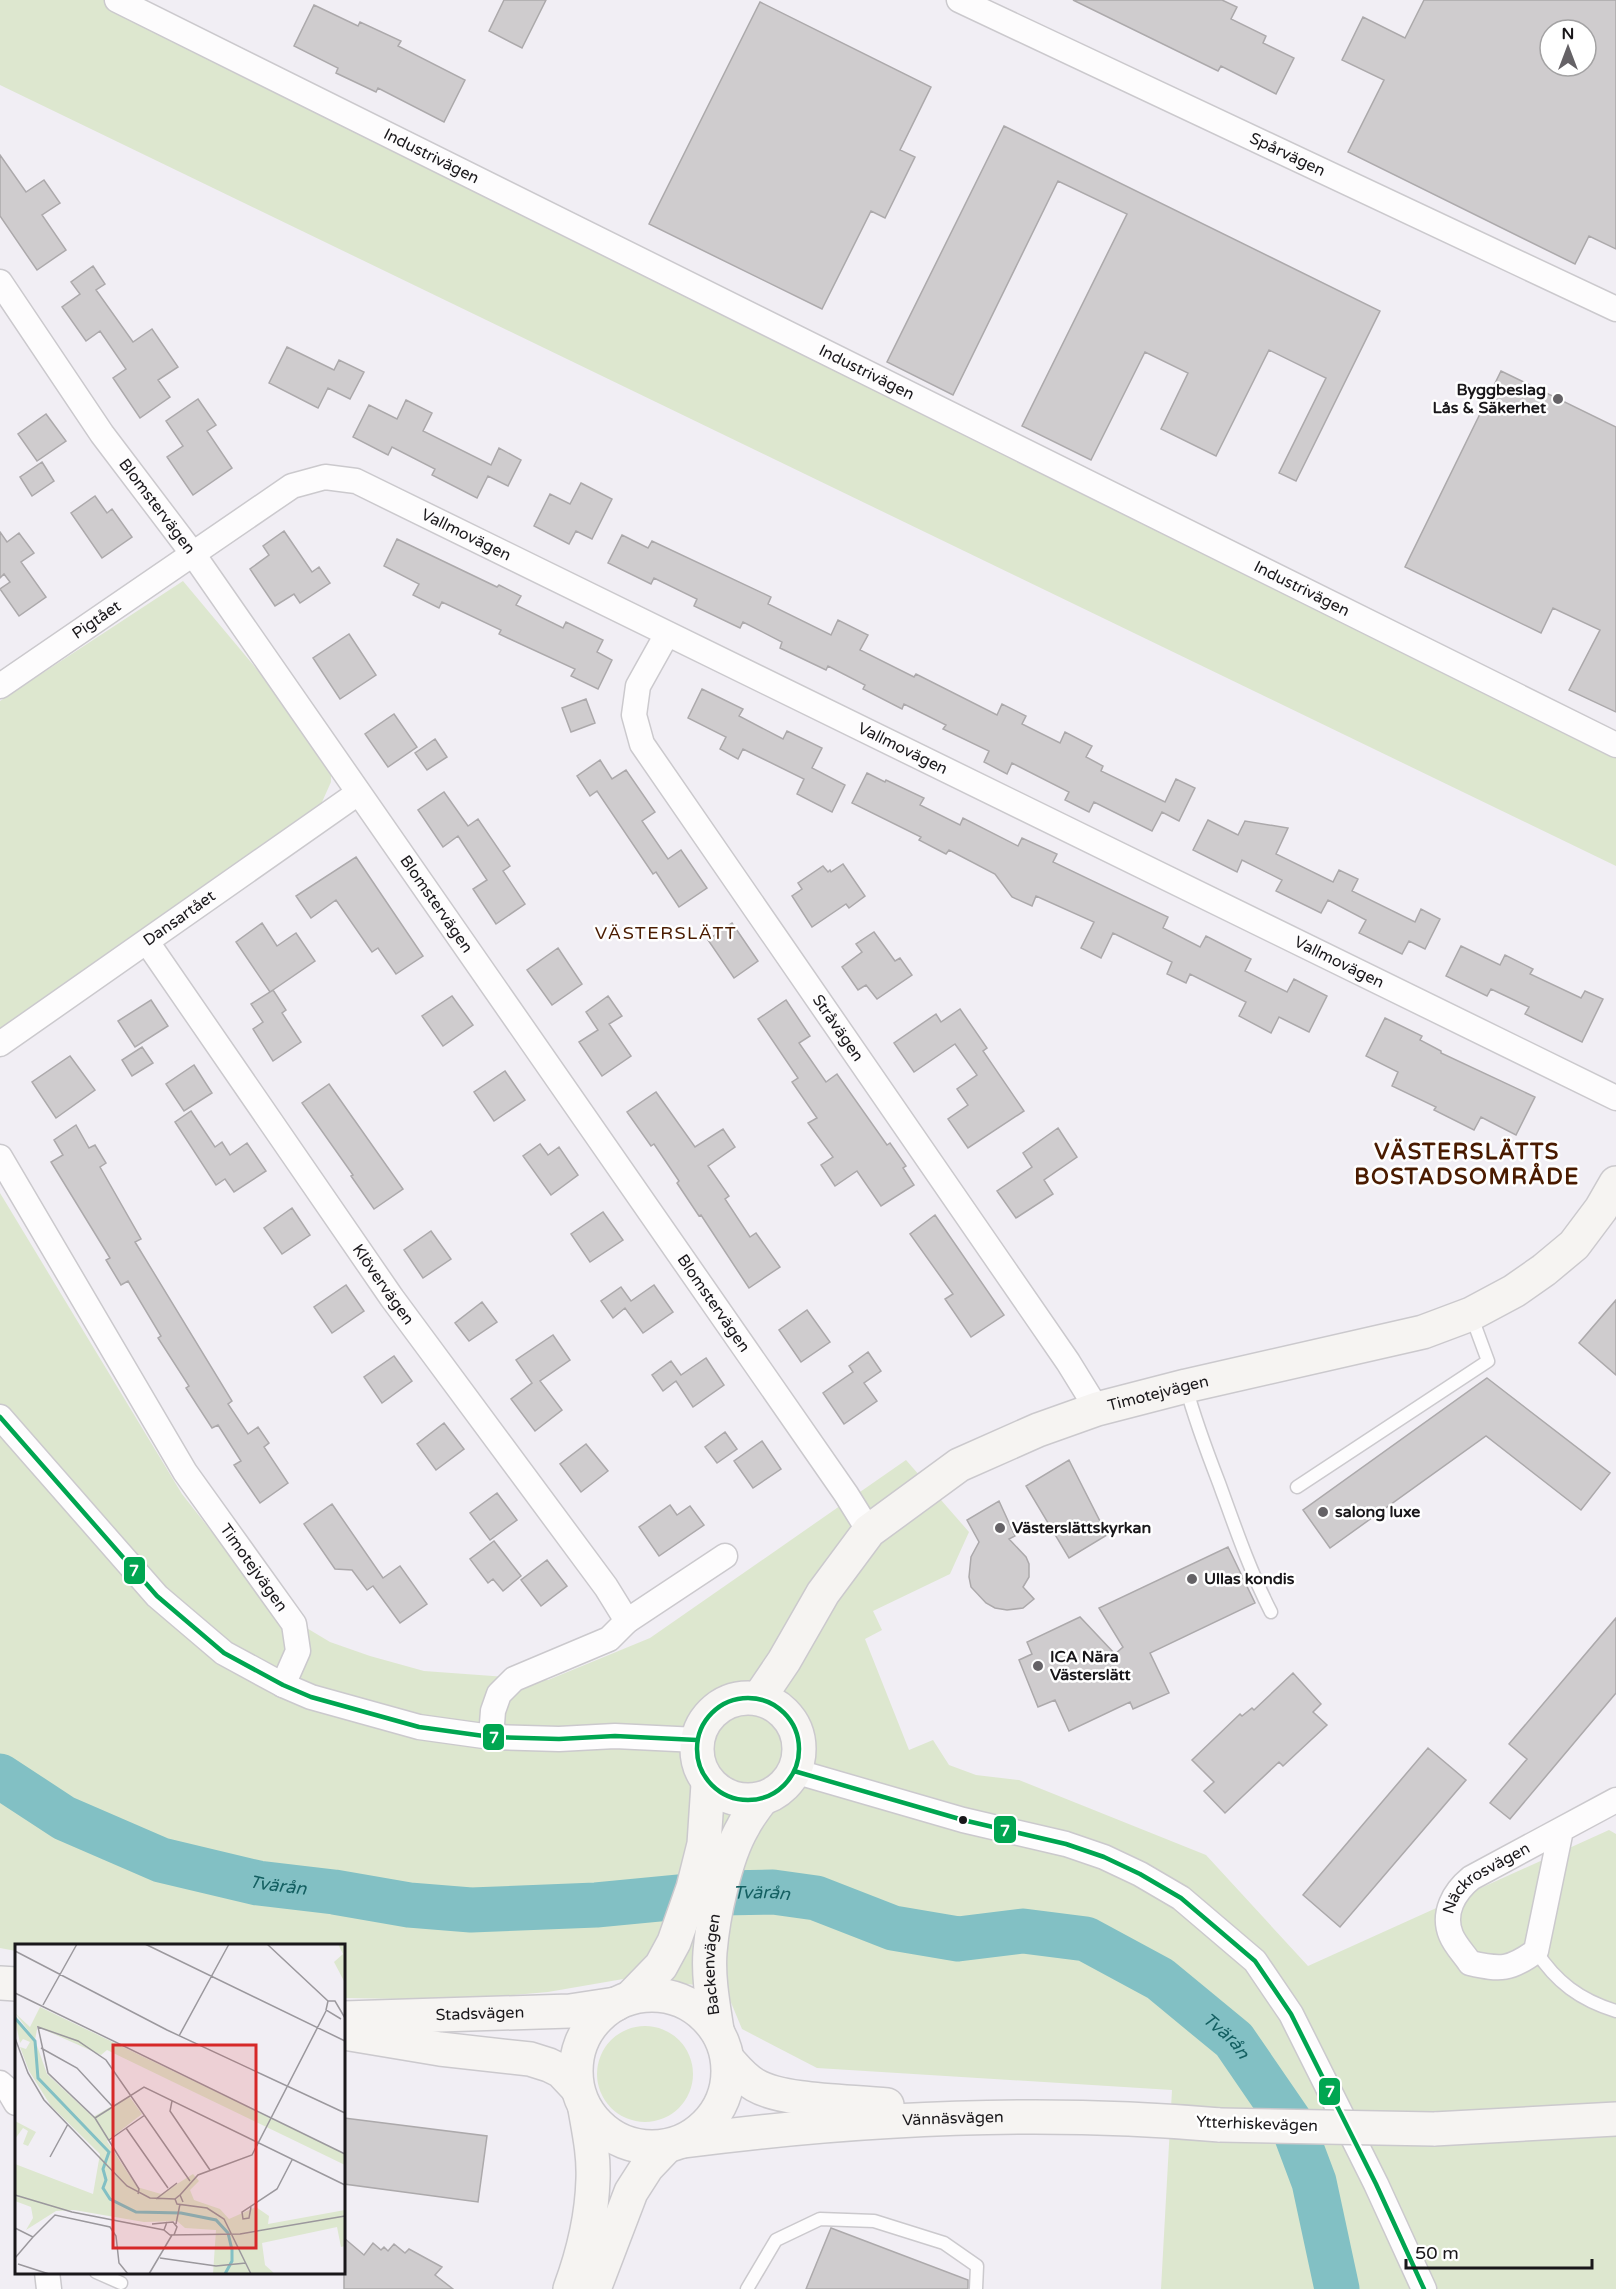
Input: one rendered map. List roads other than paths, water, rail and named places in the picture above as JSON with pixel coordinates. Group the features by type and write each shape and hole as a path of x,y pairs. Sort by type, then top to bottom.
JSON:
{"street":[{"name":"Industrivägen","path":"117,0 1616,745"},
{"name":"Spårvägen","path":"959,0 1616,309"},
{"name":"Blomstervägen","path":"0,282 102,434 193,554 846,1494 868,1531"},
{"name":"Vallmovägen","path":"193,554 292,486 325,477 356,481 1616,1098"},
{"name":"Pigtået","path":"0,686 193,554"},
{"name":"Stråvägen","path":"667,634 638,686 634,715 642,744 1062,1352 1097,1409"},
{"name":"Dansartået","path":"0,1044 358,793"},
{"name":"Klövervägen","path":"147,942 392,1298 606,1587 627,1621"},
{"name":"Timotejvägen","path":"0,1157 185,1472 294,1624 298,1651 283,1685"},
{"name":"Timotejvägen","path":"759,1698 784,1661 823,1593 868,1531 959,1465 1038,1430 1097,1409 1186,1386 1423,1332 1471,1314 1514,1291 1574,1245 1601,1209 1616,1184"},
{"path":"0,1417 157,1596 224,1653 283,1685 311,1697 419,1727 491,1737 559,1739 615,1736 697,1740"},
{"path":"491,1737 493,1711 500,1694 514,1679 609,1640 627,1621 725,1556"},
{"path":"742,1698 759,1698 781,1709 796,1728 800,1752 794,1771 779,1791 761,1800 740,1800 724,1796 708,1784 697,1756 697,1740 702,1725 712,1711 726,1702 742,1698"},
{"path":"794,1771 963,1820 1104,1857 1140,1874 1190,1905 1255,1961 1291,2014 1376,2184 1424,2289"},
{"name":"Backenvägen","path":"708,1784 718,1847 717,1906 710,1952 710,1975 723,2045"},
{"name":"Backenvägen","path":"623,2001 661,1966 674,1942 693,1888 718,1847 742,1827 761,1800"},
{"name":"Näckrosvägen","path":"1561,1830 1536,1951 1524,1960 1498,1969 1470,1963 1452,1936 1447,1915 1458,1888 1471,1878 1616,1800"},
{"path":"0,1983 15,1984"},
{"path":"570,2289 588,2221 593,2178 591,2148 576,2063 582,2039 596,2019 623,2001 655,1995 679,2000 700,2012 723,2045 728,2080 723,2099 714,2116 700,2130 675,2143 647,2167 631,2192 594,2289"},
{"name":"Stadsvägen","path":"345,2018 570,2011 623,2001"},
{"name":"Stadsvägen","path":"345,2033 440,2049 530,2059 561,2071 581,2098"},
{"name":"Vännäsvägen","path":"723,2045 744,2077 773,2093 1005,2117"},
{"path":"0,2084 9,2091 15,2101"},
{"path":"581,2098 597,2124 620,2140 648,2147 675,2143"},
{"name":"Vännäsvägen","path":"675,2143 846,2123 1005,2117"},
{"name":"Ytterhiskevägen","path":"1005,2117 1164,2120 1220,2125 1434,2129 1616,2119"},
{"path":"47,2274 49,2289"}],"lane":[{"path":"1297,1487 1488,1361 1471,1314"},
{"path":"1186,1386 1192,1409 1237,1534 1270,1612"},
{"path":"1536,1951 1549,1971 1585,2000 1616,2011"},
{"path":"747,2289 776,2240 820,2219 874,2221 944,2244 977,2266 976,2289"},
{"path":"100,2274 120,2283"}],"waterway":[{"name":"Tvärån","path":"0,1776 64,1818 161,1860 258,1883 334,1892 409,1905 471,1910 596,1905 721,1893 773,1892 816,1898 893,1928 958,1939 1023,1931 1086,1939 1160,1979 1234,2040 1293,2126 1314,2182 1337,2289"}],"place":[{"name":"Byggbeslag Lås & Säkerhet","path":"1558,399"},
{"name":"salong luxe","path":"1323,1512"},
{"name":"Västerslättskyrkan","path":"1000,1528"},
{"name":"Ullas kondis","path":"1192,1579"},
{"name":"ICA Nära Västerslätt","path":"1038,1666"}],"district":[{"name":"VÄSTERSLÄTT","path":"666,933"},
{"name":"VÄSTERSLÄTTS BOSTADSOMRÅDE","path":"1467,1164"}]}
